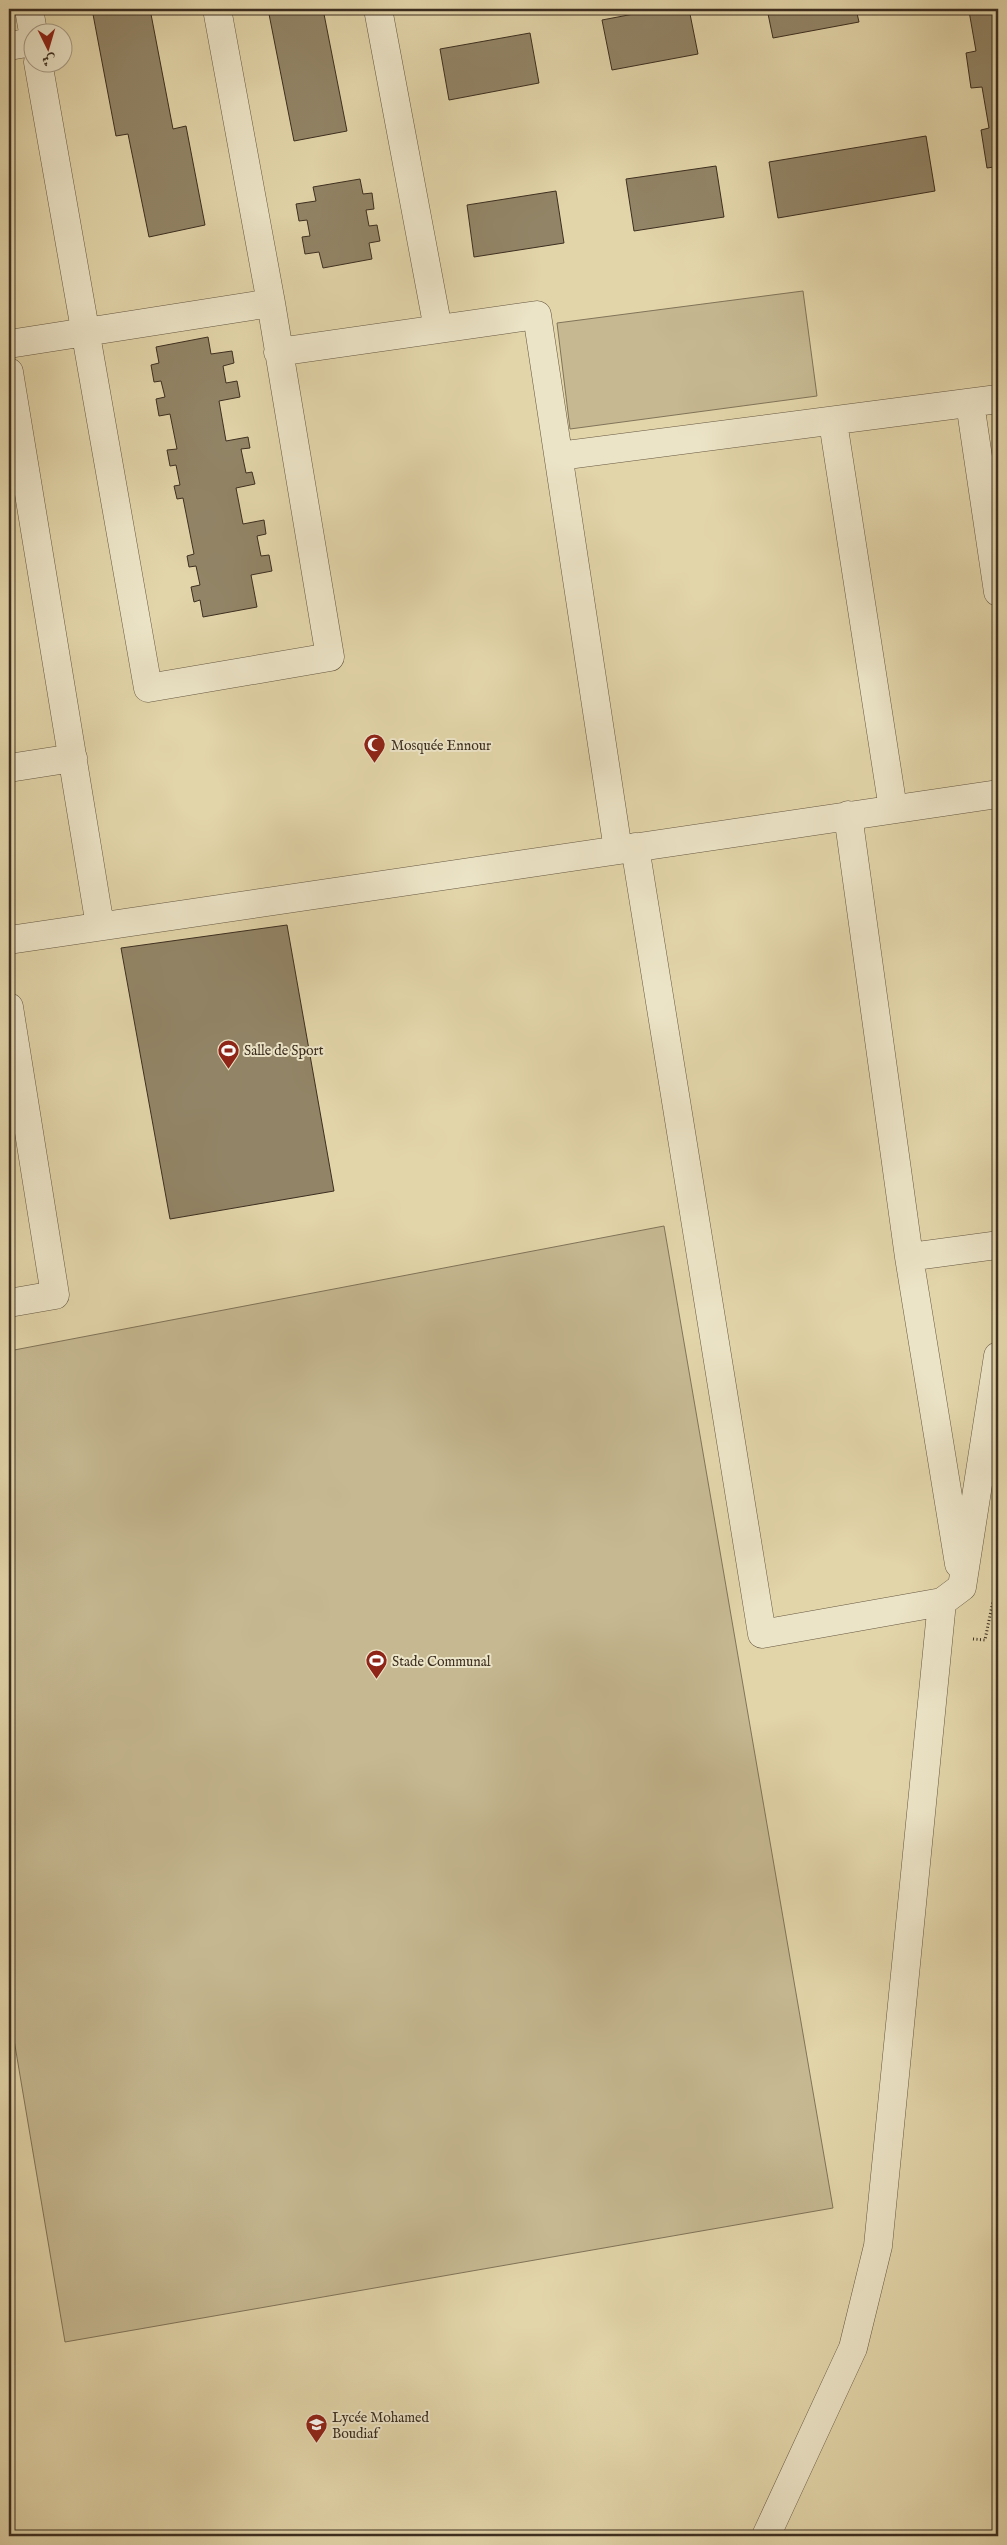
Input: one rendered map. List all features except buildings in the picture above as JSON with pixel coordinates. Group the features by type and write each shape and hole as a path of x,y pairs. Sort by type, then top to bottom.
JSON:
{"street":[{"path":"29,9 31,22"},
{"path":"40,72 148,688 330,657 271,303 217,9"},
{"path":"378,9 438,330"},
{"path":"9,46 22,44"},
{"path":"9,344 85,330 271,303"},
{"path":"278,352 537,315 558,456 762,1634 952,1595"},
{"path":"9,372 100,926"},
{"path":"558,456 834,422 998,399"},
{"path":"970,403 998,592"},
{"path":"834,422 893,809"},
{"path":"9,768 73,758"},
{"path":"9,940 998,794"},
{"path":"848,815 909,1258 952,1595"},
{"path":"9,1007 55,1295 9,1303"},
{"path":"909,1258 998,1246"},
{"path":"766,2536 853,2348 878,2246 939,1637 952,1595 998,1356"}],"path":[{"path":"939,1637 985,1640 994,1596"}],"shaded area":[{"path":"803,291 817,396 570,429 557,323"},
{"name":"Stade Communal","path":"664,1226 833,2208 65,2342 9,2010 9,1351"}],"place":[{"name":"Mosquée Ennour","path":"375,764"},
{"name":"Salle de Sport","path":"228,1069"},
{"name":"Stade Communal","path":"376,1680"},
{"name":"Lycée Mohamed Boudiaf","path":"316,2444"}]}
